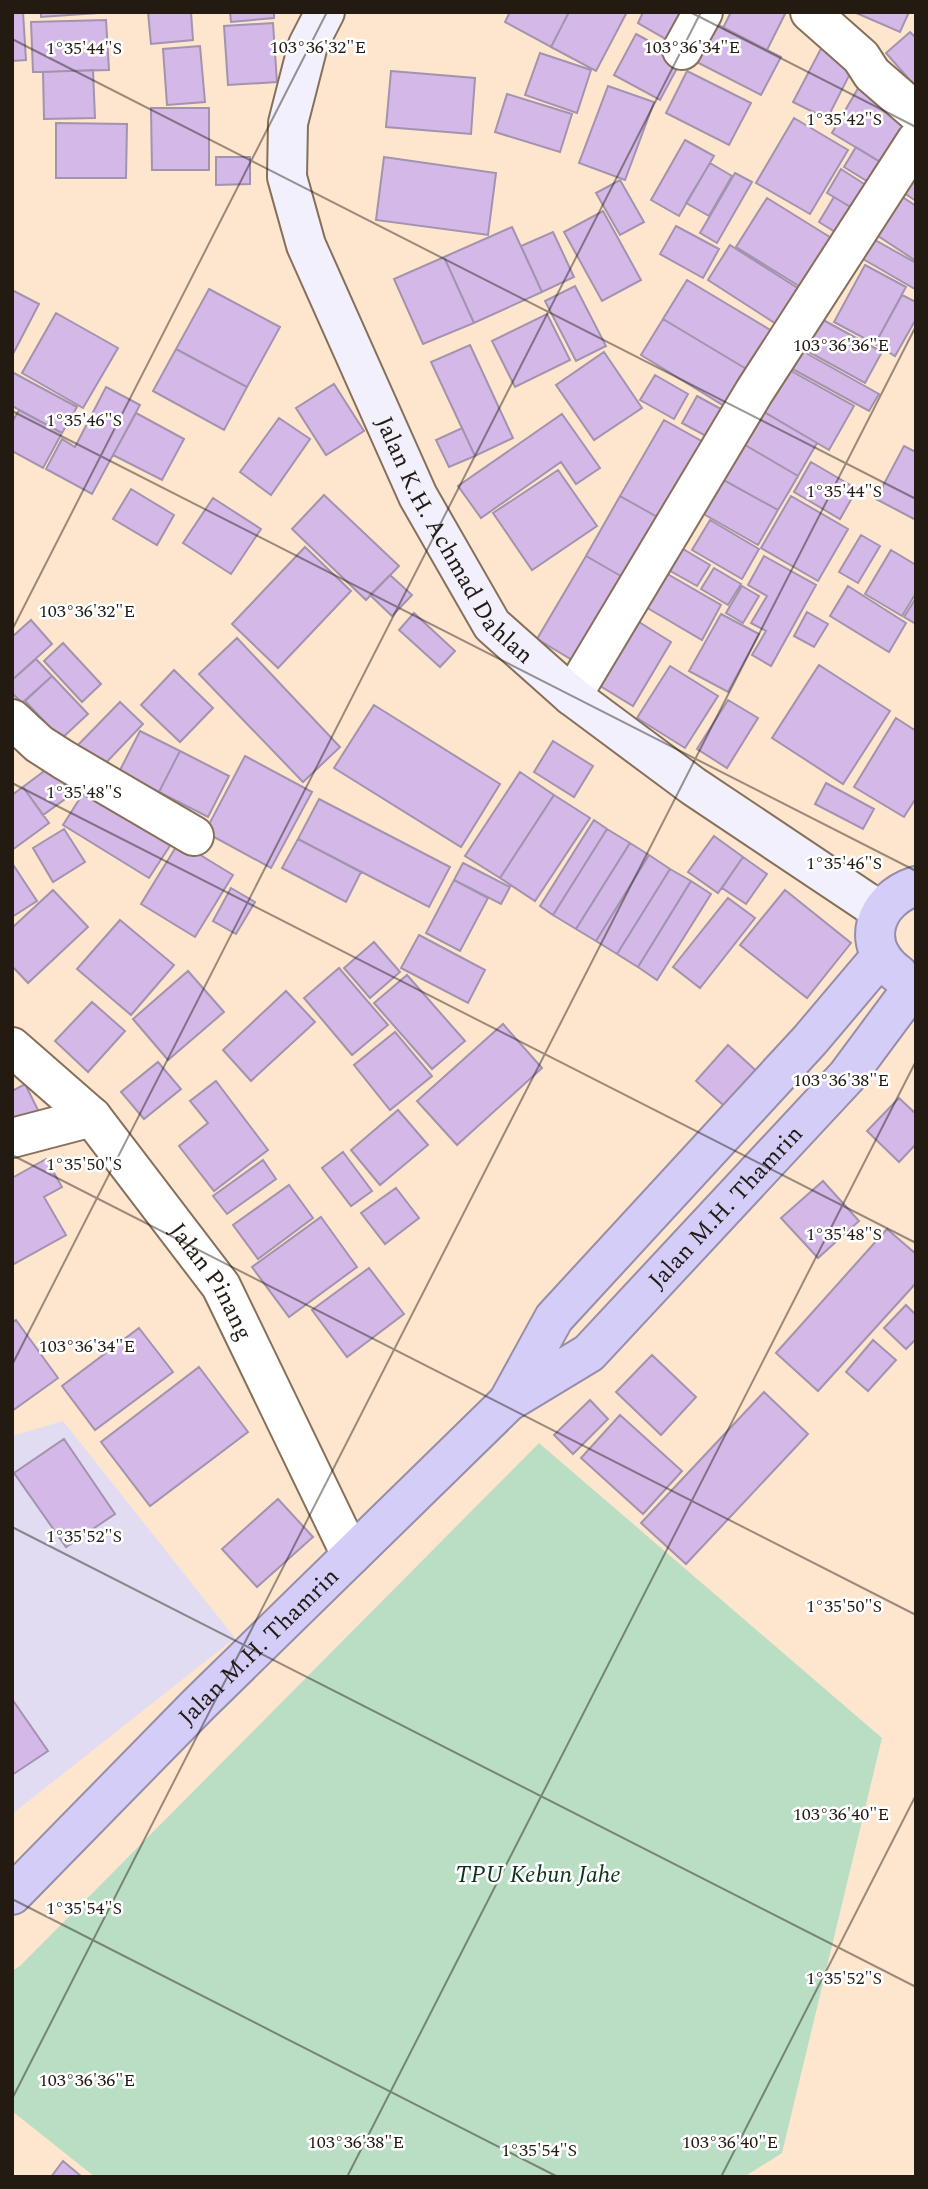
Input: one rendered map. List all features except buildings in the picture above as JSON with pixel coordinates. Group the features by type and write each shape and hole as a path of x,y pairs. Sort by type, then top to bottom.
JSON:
{"highway":[{"path":"916,886 902,890 889,899 880,911 876,926 876,941 881,956 896,973 916,982"},
{"name":"Jalan M.H. Thamrin","path":"508,1402 554,1318 810,1040 881,956"},
{"name":"Jalan M.H. Thamrin","path":"12,1895 198,1705 508,1402 589,1353 847,1076 916,982"}],"main road":[{"name":"Jalan K.H. Achmad Dahlan","path":"325,12 309,45 288,123 287,177 306,245 418,496 492,625 572,696 694,786 880,911"}],"street":[{"path":"682,50 703,12"},
{"path":"810,12 862,57 872,74 916,112"},
{"path":"572,696 754,392 916,141"},
{"path":"12,719 39,744 194,836"},
{"name":"Jalan Pinang","path":"12,1048 92,1117 221,1286 351,1555"},
{"path":"12,1138 92,1117"}],"shaded area":[{"path":"63,1421 235,1638 12,1814 12,1436"}],"green space":[{"name":"TPU Kebun Jahe","path":"539,1443 882,1738 782,2153 744,2177 95,2177 12,2111 12,1971 20,1966"}]}
